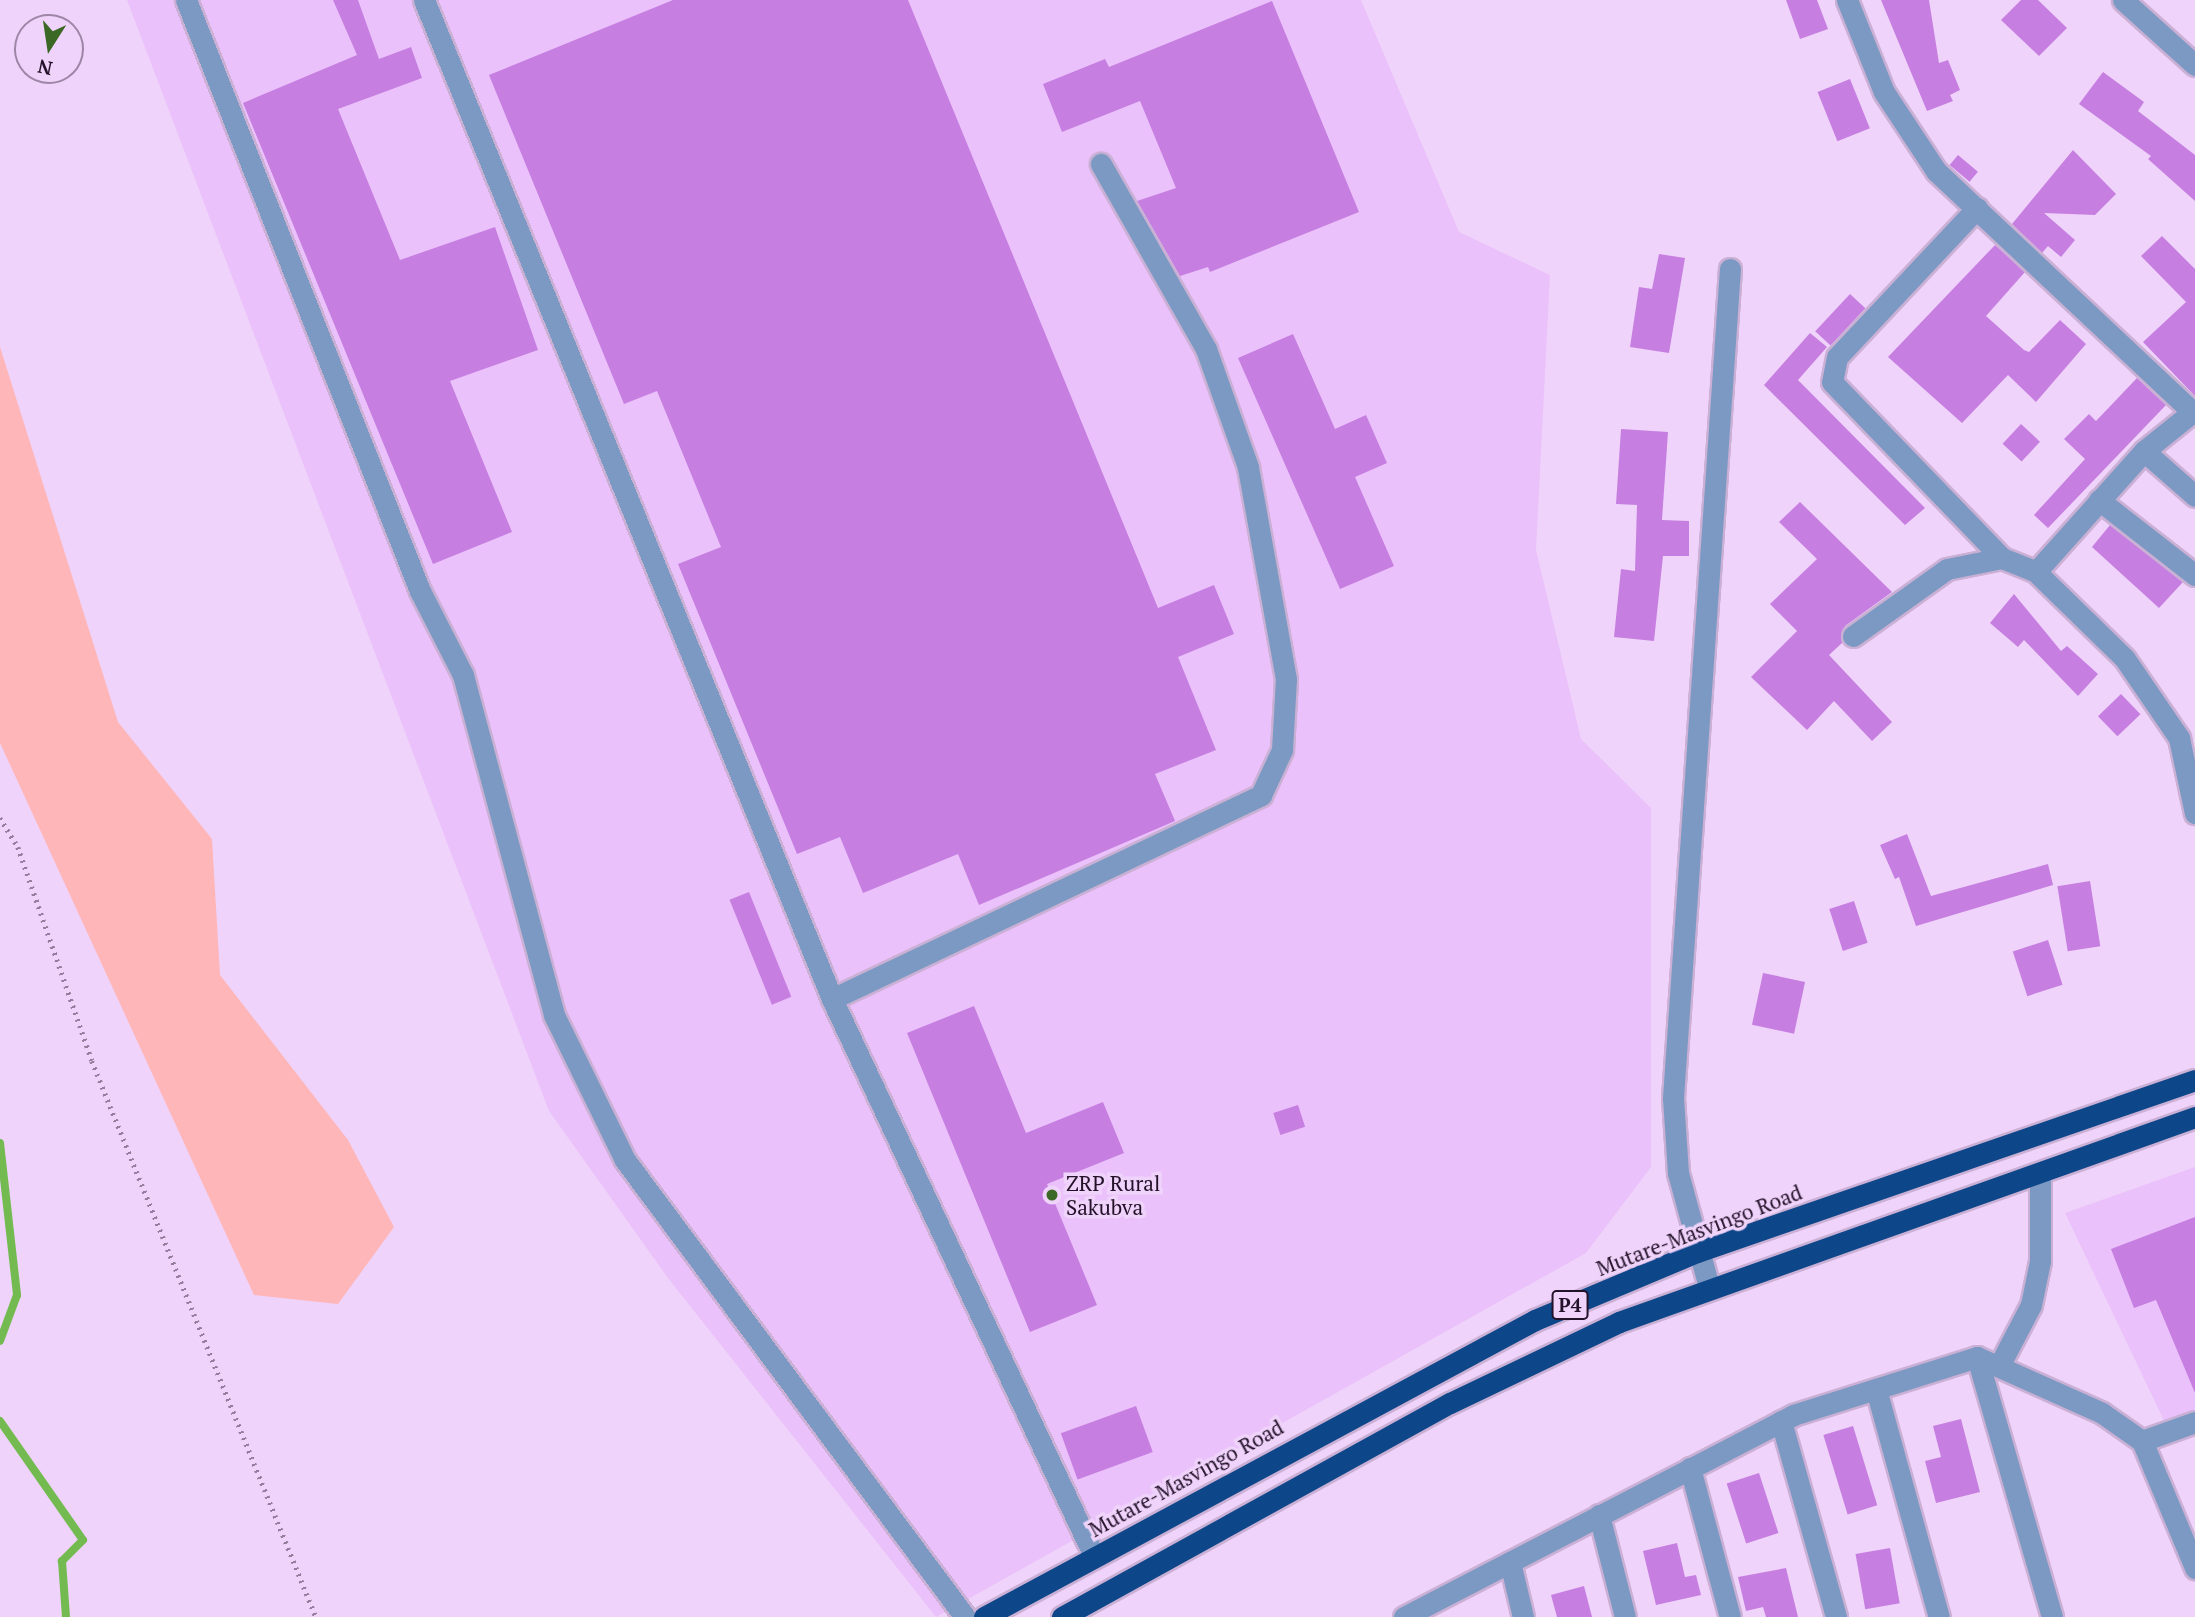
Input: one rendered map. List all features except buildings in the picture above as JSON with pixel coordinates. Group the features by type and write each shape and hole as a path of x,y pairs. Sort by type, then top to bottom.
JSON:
{"highway":[{"name":"Mutare-Masvingo Road","path":"984,1617 1440,1367 1697,1252 2195,1080"},
{"name":"P4","path":"1062,1617 1462,1397 1540,1358 1709,1287 2040,1174 2195,1117"}],"street":[{"path":"186,0 420,591 463,675 554,1015 625,1160 965,1617"},
{"path":"424,0 832,999 1094,1556"},
{"path":"1847,0 1884,93 1936,171 2194,412 2144,451 2036,572"},
{"path":"2123,0 2195,65"},
{"path":"832,999 1261,795 1282,750 1286,679 1248,467 1206,349 1101,164"},
{"path":"1977,208 1837,357 1832,382 2002,558 2036,572 2125,659 2179,738 2195,813"},
{"path":"1709,1287 1697,1252 1678,1173 1673,1098 1730,269"},
{"path":"2144,451 2195,496"},
{"path":"2099,500 2195,575"},
{"path":"1853,636 1947,569 2002,558"},
{"path":"2000,1366 2031,1305 2039,1261 2040,1174"},
{"path":"1977,1357 2052,1617"},
{"path":"1415,1614 1599,1515 1781,1422 1977,1357 2102,1413 2142,1441 2195,1568"},
{"path":"1877,1389 1939,1617"},
{"path":"1781,1422 1836,1617"},
{"path":"2142,1441 2195,1422"},
{"path":"1690,1468 1730,1617"},
{"path":"1599,1515 1625,1617"},
{"path":"1510,1562 1523,1617"}],"path":[{"path":"0,818 18,847 102,1086 316,1617"}],"shaded area":[{"path":"127,0 1361,0 1459,232 1550,275 1536,550 1581,739 1651,808 1651,1167 1586,1253 936,1617 668,1278 549,1111"},
{"path":"0,347 118,722 212,839 220,975 348,1140 394,1227 338,1304 254,1295 0,743"},
{"path":"2195,1167 2195,1422 2169,1431 2065,1213"}],"waterway":[{"path":"0,1143 17,1295 0,1341"},
{"path":"0,1421 83,1540 62,1561 66,1617"}],"place":[{"name":"ZRP Rural Sakubva","path":"1052,1195"}]}
